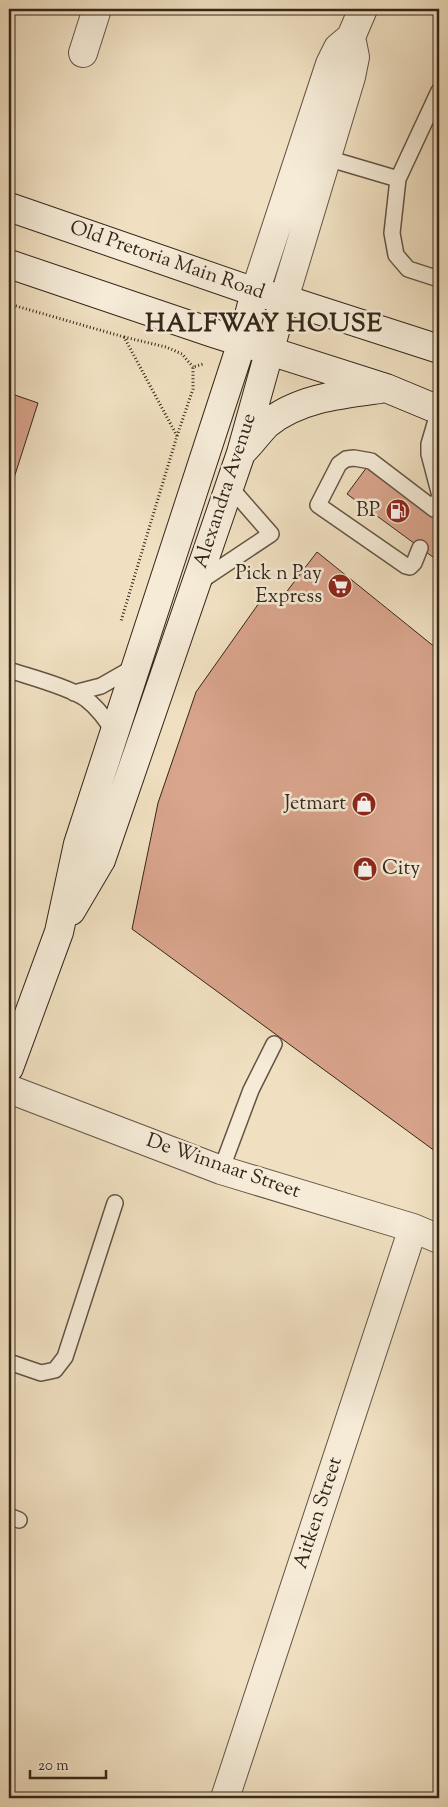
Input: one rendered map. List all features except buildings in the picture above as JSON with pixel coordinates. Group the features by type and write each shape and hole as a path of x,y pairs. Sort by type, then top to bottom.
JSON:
{"main road":[{"path":"83,53 97,9"},
{"name":"Alexandra Avenue","path":"9,1068 59,932 78,844 242,342 255,292 314,154 351,77 354,57 351,37 363,9"},
{"name":"Alexandra Avenue","path":"59,932 101,860 242,453 284,299 293,274 314,154"},
{"name":"Old Pretoria Main Road","path":"9,207 255,292 284,299 439,349"},
{"path":"9,264 386,388 439,410"},
{"path":"242,453 268,424 295,407 334,395 386,388"},
{"name":"De Winnaar Street","path":"9,1089 221,1170 413,1228 439,1238"},
{"name":"Aitken Street","path":"225,1798 413,1228"}],"lane":[{"path":"439,91 398,179 392,233 396,255 408,268 439,279"},
{"path":"314,154 398,179"},
{"path":"437,504 428,454 439,410"},
{"path":"420,548 414,563 406,566 318,504 340,464 346,459 354,458 371,461 437,504"},
{"path":"196,584 271,534 229,486"},
{"path":"74,692 101,686 136,666"},
{"path":"9,670 74,692 85,698 95,707 114,732"},
{"path":"221,1170 252,1090 274,1044"},
{"path":"9,1362 41,1373 55,1370 65,1357 115,1203"}],"path":[{"path":"9,304 166,347 182,354 193,367 192,389 120,621"},
{"path":"124,337 177,436"},
{"path":"193,367 203,364"}],"place":[{"name":"BP","path":"398,511"},
{"name":"Pick n Pay Express","path":"340,586"},
{"name":"Jetmart","path":"364,804"},
{"name":"City","path":"365,869"}],"district":[{"name":"HALFWAY HOUSE","path":"264,325"}]}
